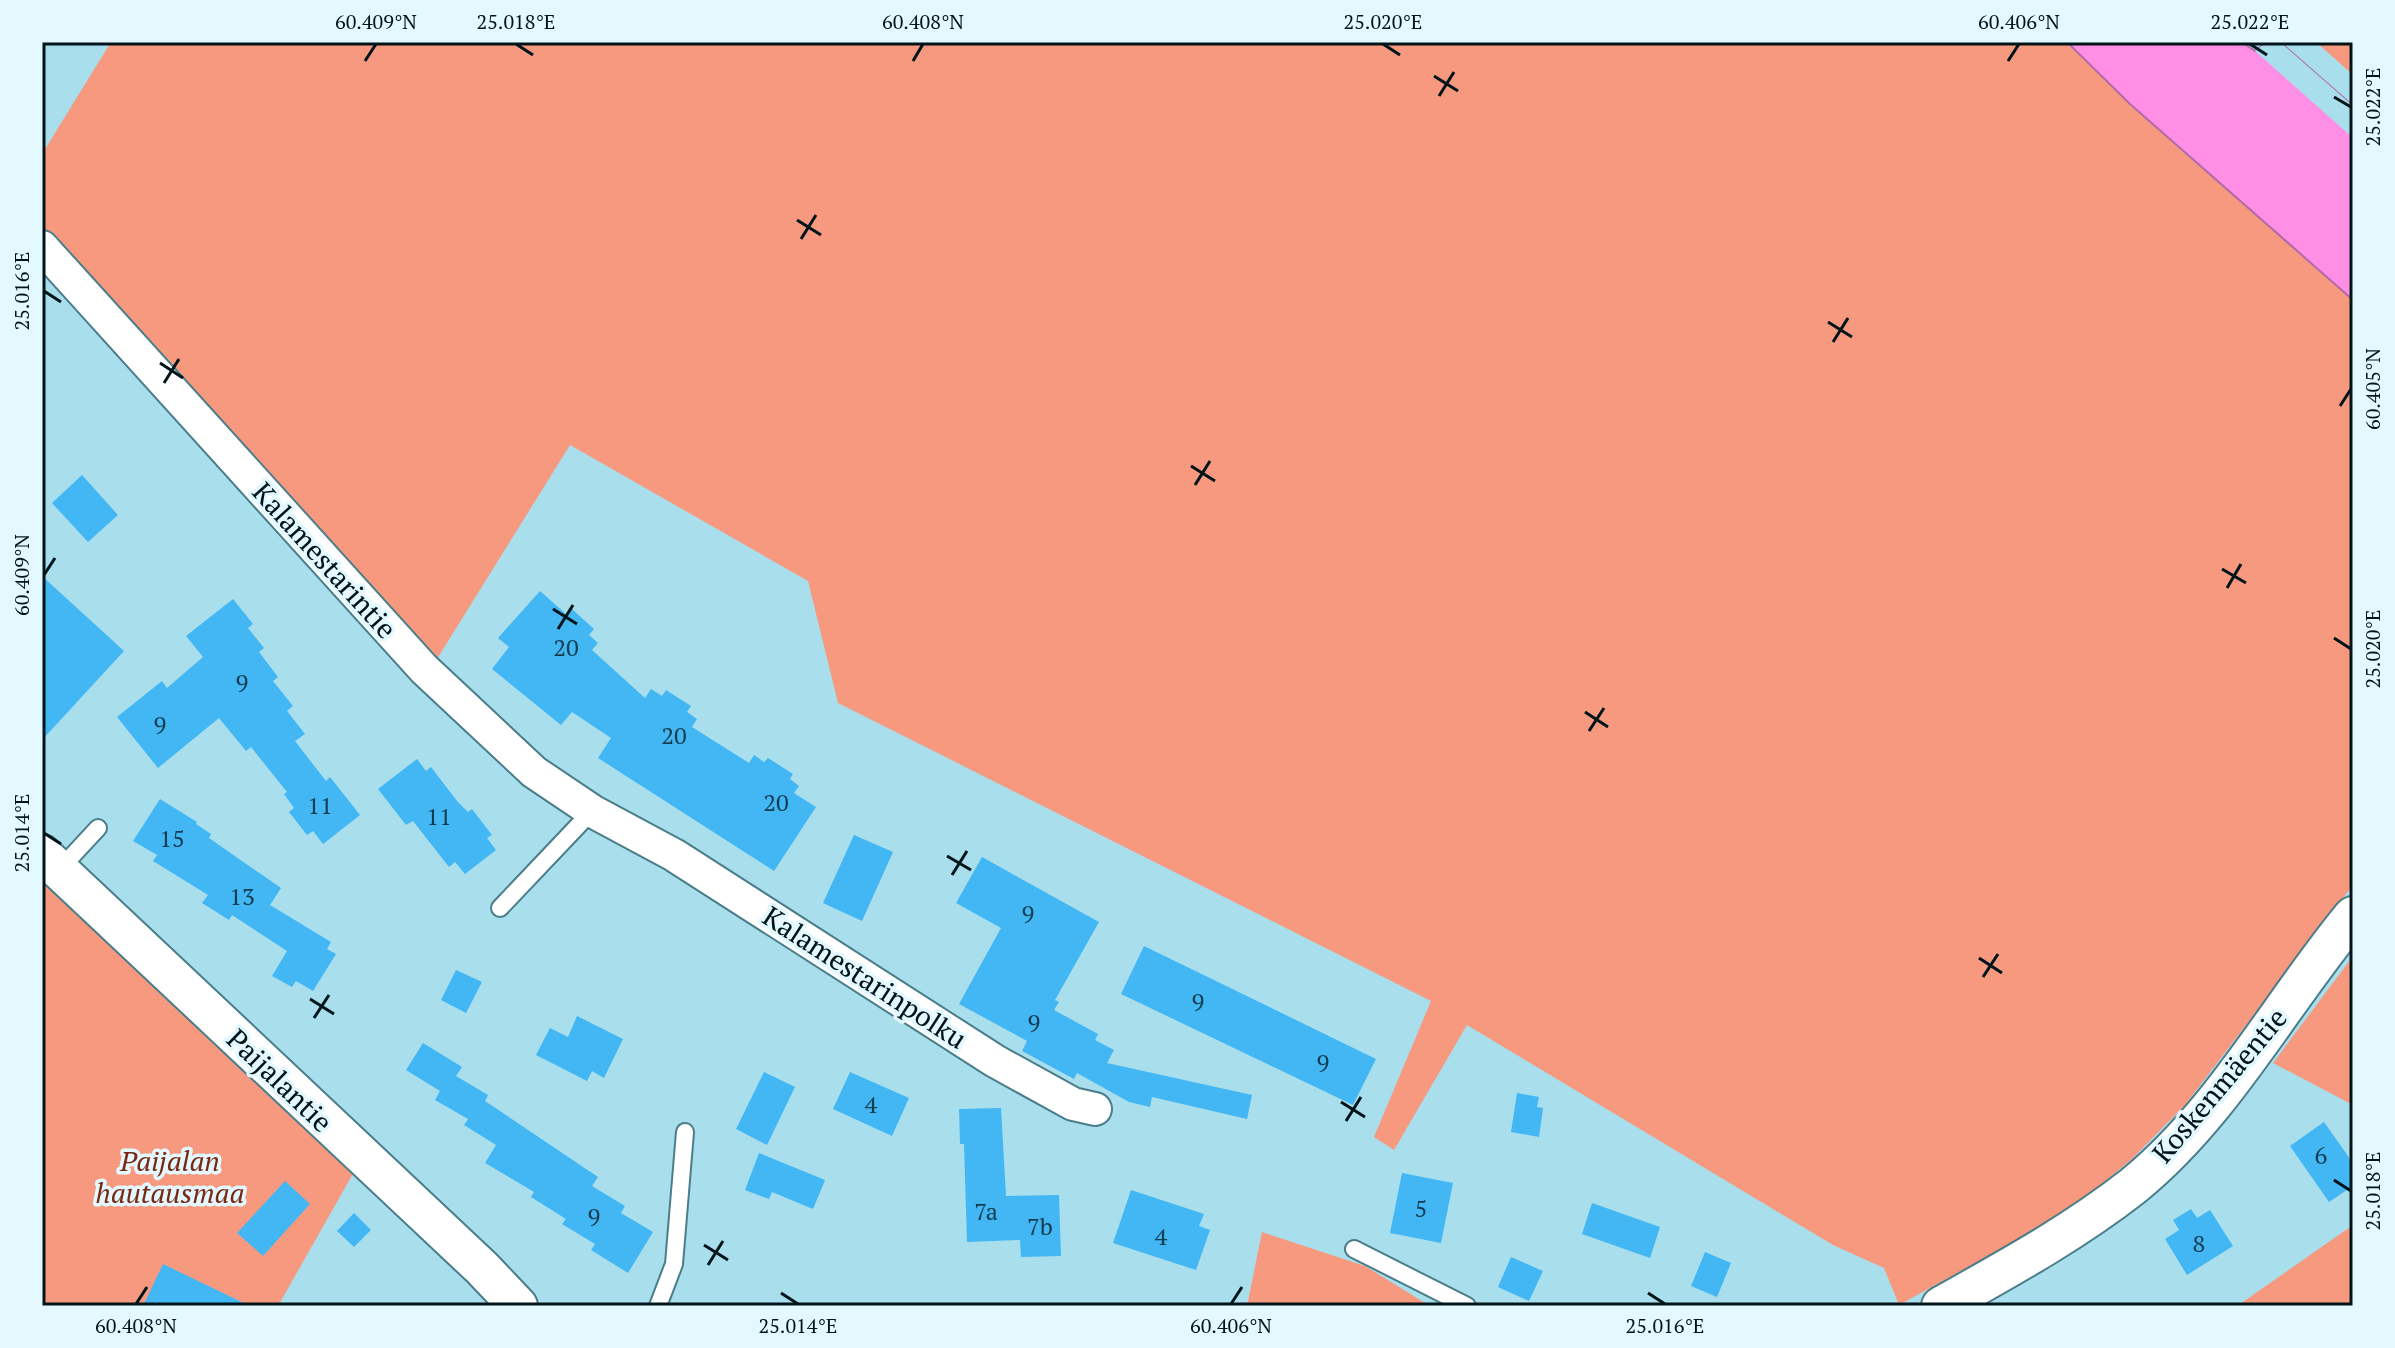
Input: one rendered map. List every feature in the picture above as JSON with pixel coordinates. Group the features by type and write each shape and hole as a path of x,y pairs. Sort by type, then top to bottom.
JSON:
{"street":[{"name":"Kalamestarintie","path":"42,247 424,669 534,772 592,811 639,837"},
{"name":"Kalamestarinpolku","path":"639,837 674,855 995,1061 1073,1104 1095,1109"},
{"name":"Paijalantie","path":"50,862 482,1268 518,1306"},
{"name":"Koskenmäentie","path":"1941,1306 2056,1241 2134,1184 2184,1135 2353,916"}],"lane":[{"path":"500,908 592,811"},
{"path":"50,862 98,828"},
{"path":"658,1306 674,1264 685,1132"},
{"path":"1354,1249 1467,1306"}],"green space":[{"path":"111,42 2067,42 2130,104 2353,300 2353,885 2185,1105 2132,1159 2065,1214 1899,1305 1884,1268 1833,1245 1467,1025 1394,1150 1374,1137 1431,1001 838,703 808,581 570,445 432,667 42,236 42,154"},
{"path":"2316,42 2353,42 2353,75"},
{"name":"Paijalan hautausmaa","path":"42,878 354,1172 278,1306 42,1306"},
{"path":"2353,956 2353,1105 2273,1063"},
{"path":"2353,1225 2353,1306 2237,1306"},
{"path":"1262,1232 1365,1266 1430,1306 1247,1306"}],"shaded area":[{"path":"2067,42 2242,42 2255,51 2267,42 2280,42 2353,106 2353,300 2130,104"}],"pier":[{"path":"2267,42 2280,42 2353,106 2353,138 2255,51"}],"building":[{"path":"82,475 118,515 88,542 52,503"},
{"path":"42,576 124,651 42,740"},
{"path":"540,591 567,615 572,609 594,629 589,635 598,643 592,650 645,698 651,689 662,696 666,690 691,706 687,712 697,719 692,727 749,763 754,755 764,762 768,758 793,774 790,779 799,786 794,793 816,807 774,871 598,758 611,738 572,712 561,725 492,669 509,647 498,638"},
{"path":"233,599 253,624 248,628 264,648 259,652 278,677 273,681 293,706 287,711 305,734 295,741 326,781 330,777 360,815 323,844 313,831 307,835 289,812 294,808 284,794 287,792 251,747 246,751 219,718 158,768 117,717 162,681 167,688 203,657 186,636"},
{"path":"417,759 426,771 431,767 457,801 468,812 472,809 492,835 487,838 496,850 465,874 455,862 449,867 413,821 406,825 378,789"},
{"path":"160,799 197,822 211,834 209,838 281,888 270,905 331,942 327,949 336,954 313,991 296,981 292,987 272,976 287,951 232,915 229,920 202,903 208,895 153,861 157,855 133,841"},
{"path":"854,835 893,852 862,921 823,903"},
{"path":"982,857 1099,922 1055,1000 1059,1002 1054,1010 1098,1034 1095,1040 1114,1050 1107,1063 1252,1095 1247,1119 1152,1097 1150,1107 1129,1102 1077,1073 1074,1079 1022,1051 1027,1041 959,1004 1001,928 956,903"},
{"path":"1144,946 1376,1059 1353,1105 1121,994"},
{"path":"456,970 482,982 466,1013 441,1000"},
{"path":"577,1016 623,1039 604,1078 592,1071 587,1081 536,1055 550,1028 568,1037"},
{"path":"423,1043 462,1067 456,1076 488,1095 485,1101 598,1177 592,1186 625,1206 621,1213 653,1232 628,1273 591,1250 595,1244 562,1224 566,1219 531,1197 534,1192 485,1163 496,1145 464,1125 468,1119 435,1100 440,1091 406,1070"},
{"path":"764,1072 795,1087 767,1145 736,1129"},
{"path":"850,1072 909,1098 892,1136 833,1109"},
{"path":"1517,1093 1539,1097 1537,1107 1543,1108 1539,1137 1511,1132"},
{"path":"1001,1108 1006,1196 1059,1195 1061,1256 1021,1257 1020,1240 967,1242 964,1144 960,1144 959,1109"},
{"path":"2324,1122 2353,1163 2353,1186 2329,1202 2290,1146"},
{"path":"759,1153 825,1180 813,1209 772,1192 769,1199 745,1190"},
{"path":"1402,1173 1453,1183 1441,1243 1390,1233"},
{"path":"285,1181 310,1204 263,1256 237,1233"},
{"path":"1131,1190 1204,1214 1199,1226 1210,1230 1196,1270 1113,1243"},
{"path":"1592,1203 1660,1227 1650,1258 1582,1234"},
{"path":"2191,1209 2197,1218 2210,1210 2233,1246 2187,1275 2165,1239 2179,1230 2173,1220"},
{"path":"354,1213 371,1230 354,1247 337,1231"},
{"path":"1705,1252 1731,1263 1717,1297 1691,1286"},
{"path":"1511,1257 1543,1271 1529,1301 1498,1287"},
{"path":"163,1264 250,1306 143,1306"}]}
